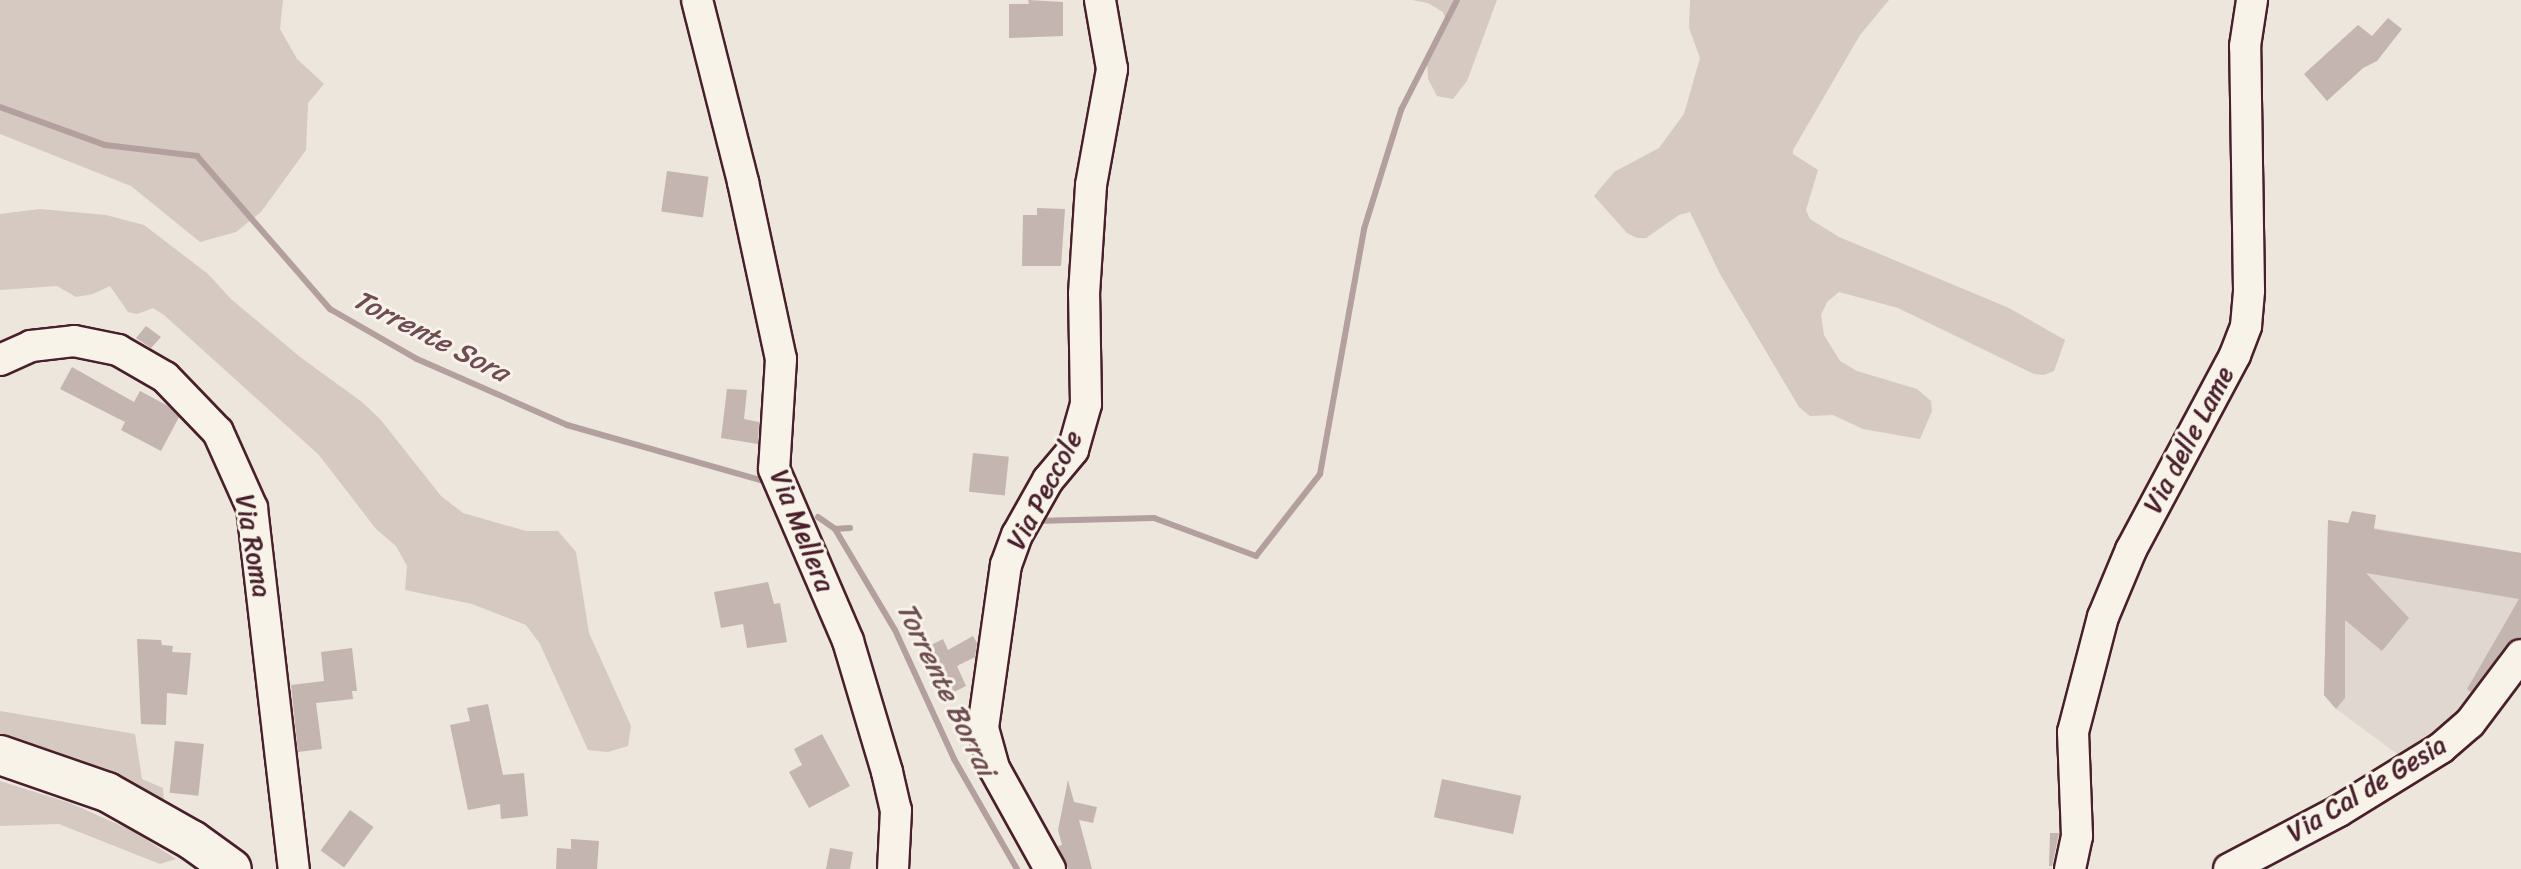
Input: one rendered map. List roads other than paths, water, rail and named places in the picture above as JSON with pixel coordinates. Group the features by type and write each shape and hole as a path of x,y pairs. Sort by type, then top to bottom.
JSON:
{"main road":[{"path":"0,755 107,792 192,840 232,869"}],"street":[{"name":"Via Mellera","path":"697,0 743,182 781,359 774,469 848,641 887,772 896,810 893,869"},
{"name":"Via Peccole","path":"1050,869 994,768 983,728 1006,565 1017,535 1048,480 1073,450 1086,404 1084,294 1091,185 1112,69 1100,0"},
{"name":"Via delle Lame","path":"2070,869 2077,836 2073,732 2103,617 2131,550 2235,355 2246,326 2249,290 2245,46 2252,0"},
{"name":"Via Roma","path":"0,360 31,346 74,341 118,350 165,377 218,432 252,508 294,869"},
{"name":"Via Cal de Gesia","path":"2229,869 2339,811 2441,748 2470,723 2521,655"}],"waterway":[{"path":"1035,521 1154,518 1256,556 1320,474 1364,229 1401,110 1457,0"},
{"name":"Torrente Sora","path":"0,107 105,145 197,156 330,309 417,359 567,425 763,481"},
{"name":"Torrente Borrai","path":"818,517 835,529 850,528"},
{"name":"Torrente Borrai","path":"835,529 895,630 954,759 1017,869"}]}
